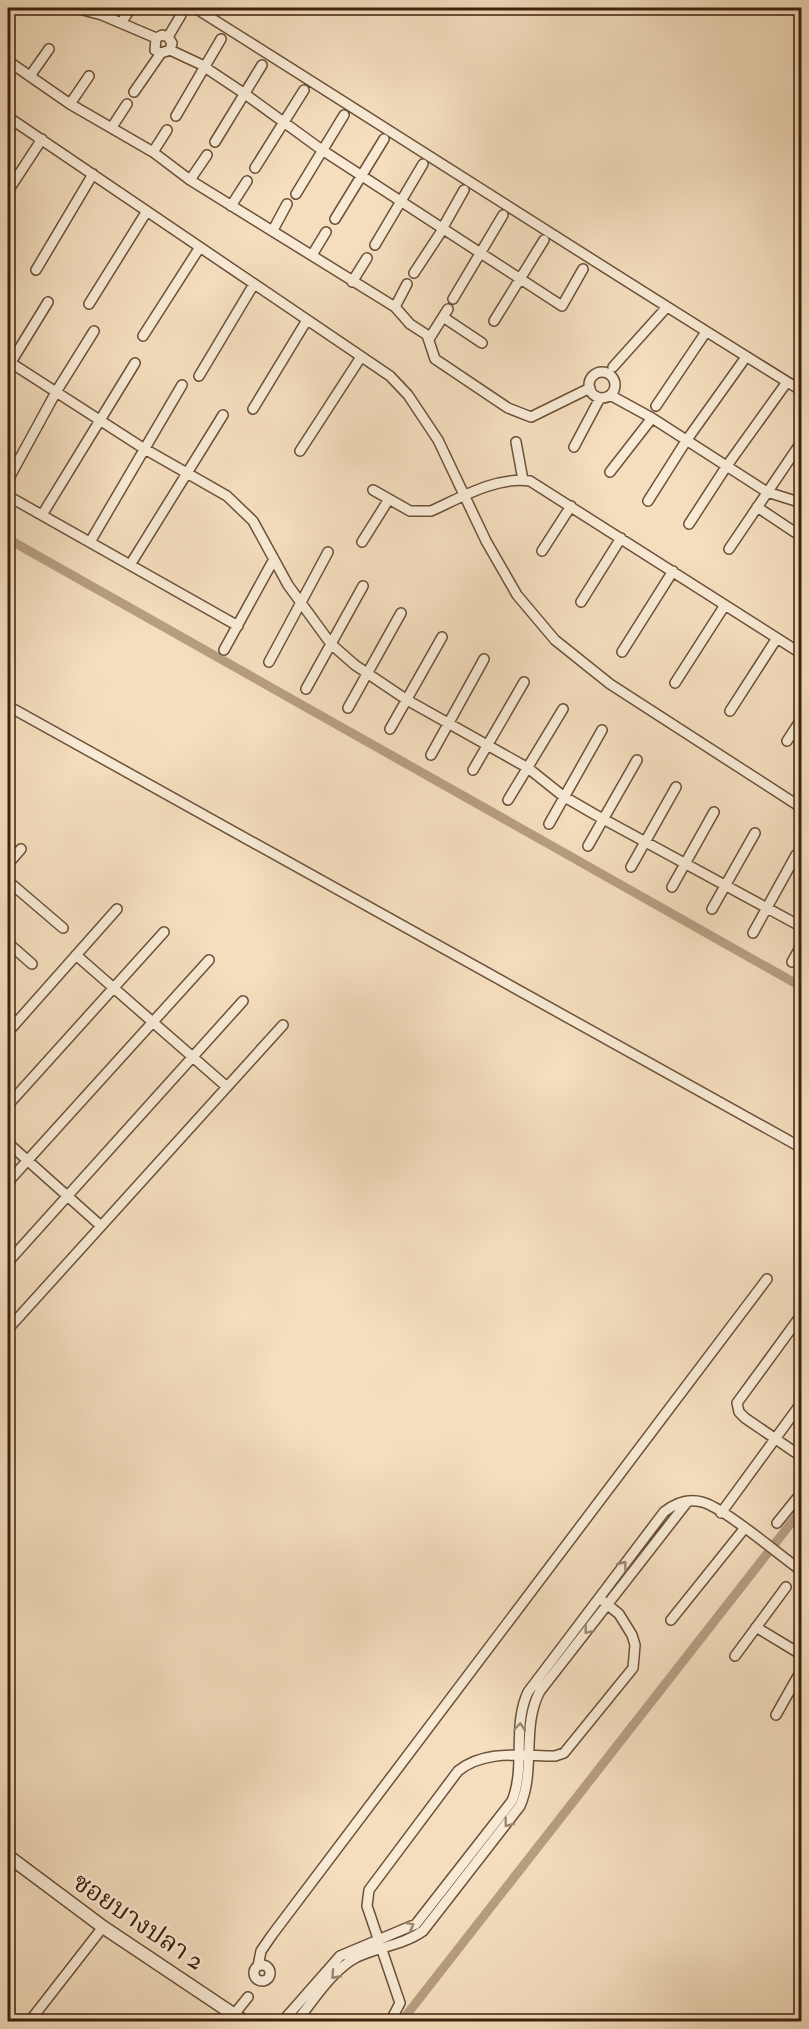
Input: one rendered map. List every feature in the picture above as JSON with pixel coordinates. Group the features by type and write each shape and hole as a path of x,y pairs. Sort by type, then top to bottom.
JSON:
{"street":[{"path":"75,8 121,23 156,38 162,35 168,37 171,43 134,92"},
{"path":"121,23 131,8"},
{"path":"195,8 477,185 666,308 801,391"},
{"path":"168,37 181,15"},
{"path":"156,38 155,50 165,51 206,68 322,150 562,306 583,269"},
{"path":"176,116 221,39"},
{"path":"30,76 49,49"},
{"path":"8,61 70,104 153,152 190,180 394,307 429,339 435,359 508,408 531,417 590,388 594,375 603,372 610,375 616,385 605,397 574,447"},
{"path":"215,142 262,65"},
{"path":"70,104 88,76"},
{"path":"255,168 304,90"},
{"path":"112,127 127,104"},
{"path":"296,194 344,115"},
{"path":"8,117 390,376 408,395 438,440 486,541 518,595 555,640 610,684 801,808"},
{"path":"153,152 167,130"},
{"path":"335,219 384,139"},
{"path":"8,191 42,140"},
{"path":"190,180 207,155"},
{"path":"375,245 423,164"},
{"path":"36,270 93,174"},
{"path":"231,206 247,181"},
{"path":"414,273 464,190"},
{"path":"273,230 287,204"},
{"path":"89,304 147,211"},
{"path":"453,299 503,215"},
{"path":"312,255 326,232"},
{"path":"494,321 544,240"},
{"path":"143,336 200,247"},
{"path":"352,282 367,258"},
{"path":"199,376 254,284"},
{"path":"394,307 408,284"},
{"path":"48,302 8,364 143,448 187,471 227,496 253,520 263,543 288,585 331,644 367,674 407,700 450,722 528,768 563,796 801,927"},
{"path":"613,367 666,308"},
{"path":"429,339 446,313 482,343"},
{"path":"253,409 307,320"},
{"path":"8,480 56,392 94,331"},
{"path":"656,406 706,332"},
{"path":"300,451 361,357"},
{"path":"648,501 686,441 746,357"},
{"path":"42,515 98,419 135,363"},
{"path":"689,524 726,467 787,382"},
{"path":"90,542 182,385"},
{"path":"590,388 652,418 768,492 801,503"},
{"path":"130,565 223,415"},
{"path":"610,472 652,418"},
{"path":"729,549 801,441"},
{"path":"516,442 523,480"},
{"path":"373,490 418,513 430,511 465,495 503,483 523,480 539,485 801,654"},
{"path":"8,496 238,626"},
{"path":"362,542 389,499"},
{"path":"542,551 571,506"},
{"path":"757,507 801,537"},
{"path":"581,602 621,538"},
{"path":"269,662 328,552"},
{"path":"224,650 274,559"},
{"path":"622,652 674,571"},
{"path":"306,689 363,586"},
{"path":"675,683 725,604"},
{"path":"348,708 401,613"},
{"path":"390,729 442,637"},
{"path":"730,711 777,638"},
{"path":"431,754 484,659"},
{"path":"473,770 524,682"},
{"path":"8,706 801,1148"},
{"path":"508,800 563,709"},
{"path":"787,741 801,718"},
{"path":"549,824 602,730"},
{"path":"588,846 637,760"},
{"path":"632,867 676,787"},
{"path":"672,887 714,812"},
{"path":"712,909 755,833"},
{"path":"8,864 21,849"},
{"path":"753,933 796,855"},
{"path":"8,880 63,928"},
{"path":"8,1032 117,909"},
{"path":"8,1105 164,932"},
{"path":"8,943 32,964"},
{"path":"792,962 801,944"},
{"path":"76,955 226,1088"},
{"path":"8,1182 209,960"},
{"path":"8,1262 243,1000"},
{"path":"8,1329 283,1025"},
{"path":"8,1143 101,1226"},
{"path":"259,1981 254,1976 261,1951 272,1935 767,1278"},
{"path":"801,1314 737,1403 739,1412 745,1418 801,1457"},
{"path":"721,1513 801,1402"},
{"path":"777,1523 801,1492"},
{"path":"296,2022 315,1989 340,1956 381,1944 414,1938 431,1923 513,1815 524,1797 535,1701 688,1501"},
{"path":"381,1944 422,1918 512,1801 516,1787 521,1712 528,1692 664,1512 673,1504 688,1501 701,1502 721,1513 801,1571"},
{"path":"671,1620 744,1529"},
{"path":"735,1656 786,1587"},
{"path":"390,2022 400,2003 367,1906 369,1890 458,1771 477,1758 518,1755 559,1756 564,1753 633,1668 632,1635 619,1614 599,1597"},
{"path":"756,1627 801,1655"},
{"path":"776,1715 801,1669"},
{"path":"801,1770 801,1782"},
{"name":"ซอยบางปลา 2","path":"8,1856 231,2018 245,2022"},
{"path":"29,2022 103,1926"},
{"path":"231,2018 259,1981 267,1980 270,1972 266,1966 258,1966"},
{"path":"282,2022 315,1989"}],"waterway":[{"path":"8,539 802,987"},
{"path":"401,2022 802,1509"}]}
